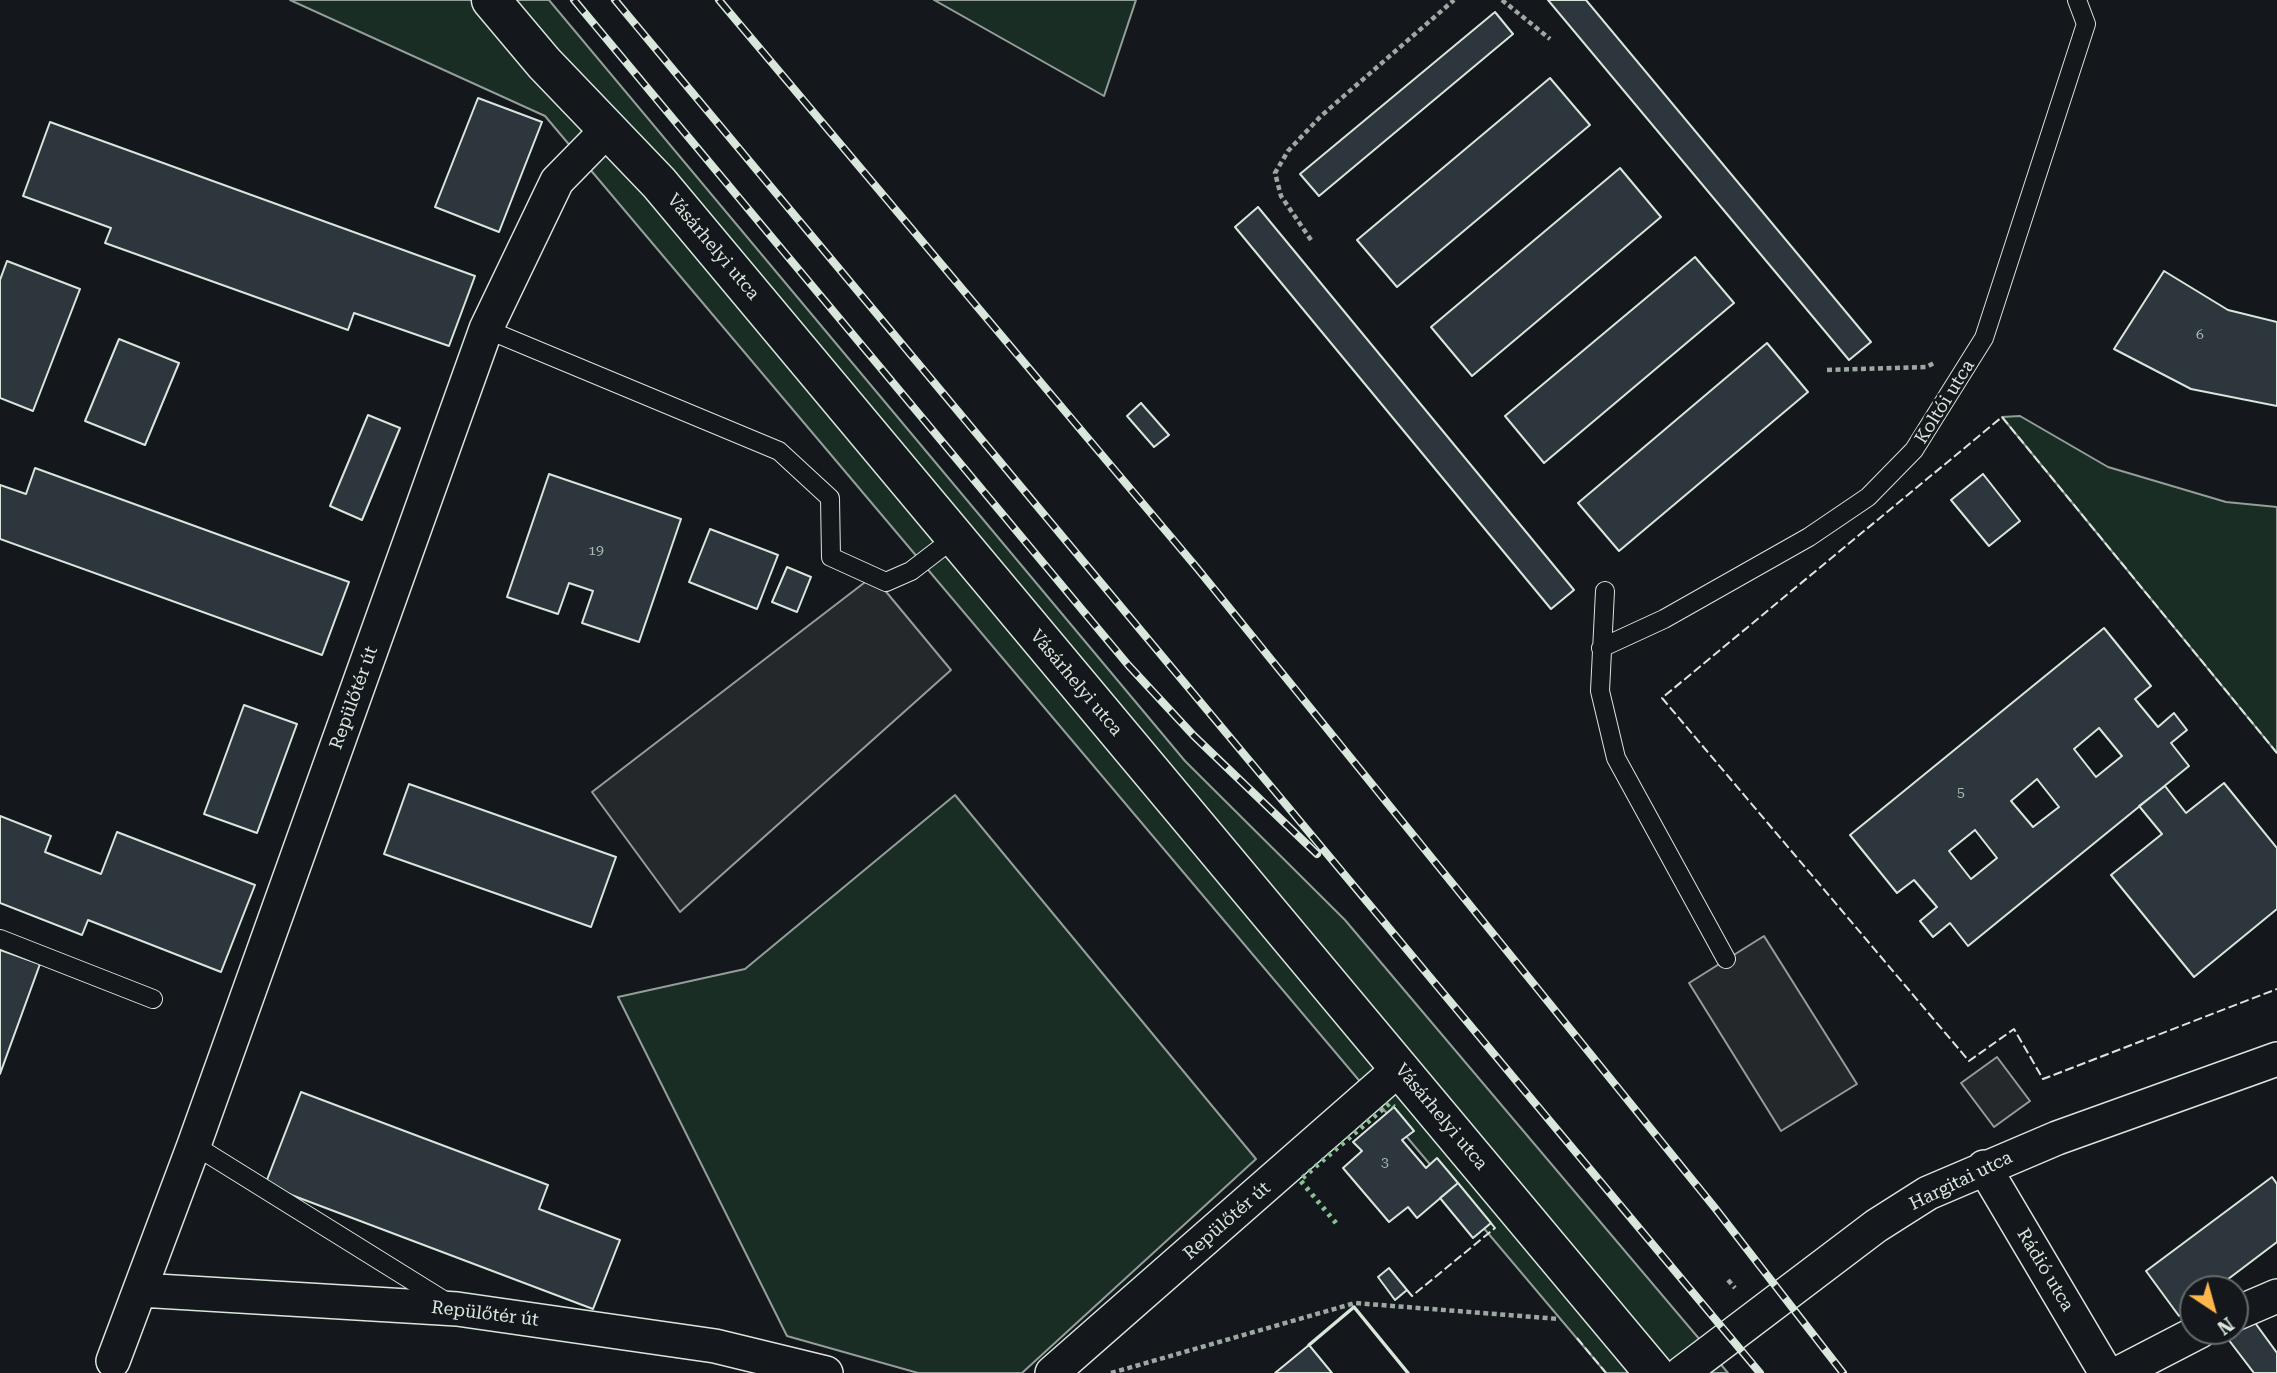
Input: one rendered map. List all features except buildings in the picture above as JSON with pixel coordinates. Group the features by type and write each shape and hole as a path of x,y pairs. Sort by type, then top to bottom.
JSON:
{"street":[{"name":"Vásárhelyi utca","path":"491,0 544,63 659,183 954,538 1401,1067 1654,1373"},
{"name":"Repülőtér út","path":"111,1367 194,1146 486,329 557,181 608,129"},
{"name":"Hargitai utca","path":"1682,1373 1876,1226 1928,1193 1984,1167 2277,1059"},
{"name":"Repülőtér út","path":"1052,1373 1401,1067"},
{"name":"Rádió utca","path":"1984,1167 2106,1373"},
{"name":"Repülőtér út","path":"140,1290 457,1309 715,1346 826,1373"},
{"path":"2249,1308 2277,1296"},
{"path":"2119,1373 2179,1342"}],"lane":[{"name":"Koltói utca","path":"1601,648 1664,619 1810,537 1868,497 1914,450 1984,338 2086,24 2077,0"},
{"path":"486,329 779,451 830,498 831,557 886,582 911,571 954,538"},
{"path":"1605,591 1601,691 1616,758 1726,960"},
{"path":"0,939 153,999"},
{"path":"194,1146 457,1309"}],"path":[{"path":"1311,240 1281,197 1275,173 1288,151 1321,116 1454,0"},
{"path":"1502,0 1550,39"},
{"path":"1827,370 1926,367 1984,338"},
{"path":"1111,1373 1355,1303 1569,1320"}],"green space":[{"path":"290,0 549,0 1185,761 1345,920 1728,1373 1606,1373 545,116"},
{"path":"934,0 1136,0 1104,96"},
{"path":"2020,416 2108,467 2226,502 2277,507 2277,753 2002,417"},
{"path":"955,795 1256,1159 1022,1373 918,1373 787,1336 618,997 745,969"}],"shaded area":[{"path":"873,576 951,670 680,912 592,792"},
{"path":"1764,936 1857,1084 1781,1131 1689,983"},
{"path":"1997,1057 2030,1101 1994,1127 1961,1083"}],"railway":[{"path":"574,0 1129,666 1194,736 1317,854"},
{"path":"615,0 1760,1373"},
{"path":"719,0 1197,568 1715,1208 1843,1373"}],"hedge":[{"path":"1336,1223 1300,1180 1390,1103 1394,1107"}],"fence":[{"path":"2277,753 2002,417 1662,698 1969,1061 2014,1029 2043,1079 2277,989"},
{"path":"1407,1290 1412,1296 1495,1228 1491,1223"},
{"path":"1577,1338 1606,1373"}],"wall":[{"path":"1309,1345 1354,1307 1408,1373"}]}
